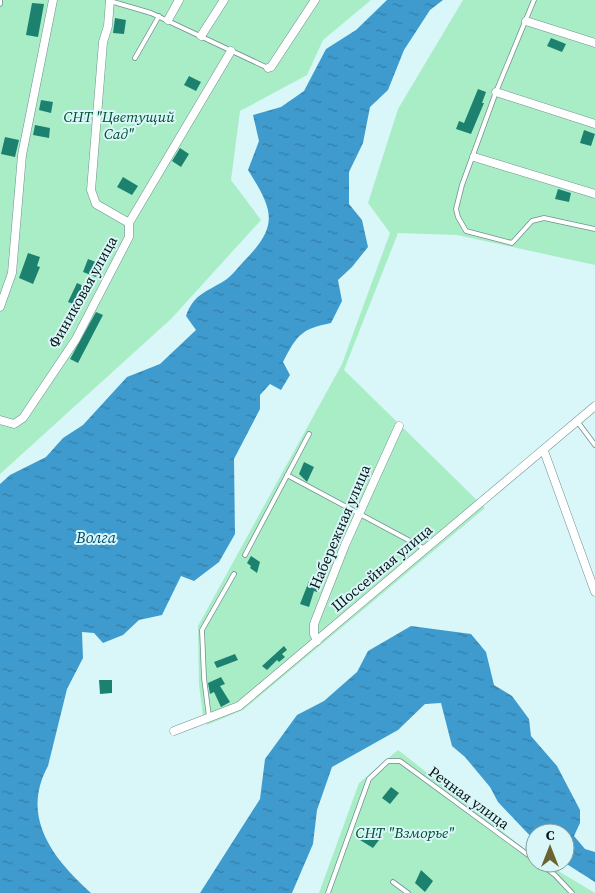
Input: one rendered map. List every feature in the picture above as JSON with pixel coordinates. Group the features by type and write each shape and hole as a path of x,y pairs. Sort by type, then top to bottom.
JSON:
{"street":[{"path":"0,307 12,273 22,155 53,0"},
{"path":"110,0 108,26 103,42 91,190 96,204 129,223"},
{"path":"168,20 180,0"},
{"path":"201,36 224,0"},
{"path":"268,68 271,67 315,0"},
{"path":"526,21 595,44"},
{"name":"Финиковая улица","path":"0,420 14,424 23,418 76,339 129,237 129,223 231,51"},
{"path":"496,92 595,124"},
{"path":"474,157 595,194"},
{"name":"Шоссейная улица","path":"174,731 239,706 595,406"},
{"name":"Набережная улица","path":"317,641 314,634 314,624 359,514 399,426"},
{"path":"544,450 595,592"}],"lane":[{"path":"110,0 159,16 268,68"},
{"path":"534,0 496,92 474,157 462,185 456,208 458,216 466,231 512,243 532,222 544,218 595,229"},
{"path":"136,58 159,16"},
{"path":"577,421 595,444"},
{"path":"245,555 309,434"},
{"path":"287,475 425,550"},
{"path":"209,717 204,678 202,630 234,574"},
{"name":"Речная улица","path":"328,893 369,779 388,761 400,761 525,853"},
{"path":"552,873 572,893"},
{"path":"393,882 408,893"}],"green space":[{"name":"СНТ \"Цветущий Сад\"","path":"0,0 371,0 323,40 307,75 240,111 231,180 261,220 171,319 0,474"},
{"path":"463,0 595,0 595,265 457,235 398,233 344,370 485,508 243,710 207,725 203,716 199,685 198,626 342,364 390,233 368,203 398,109"},
{"name":"СНТ \"Взморье\"","path":"398,750 525,849 525,873 562,873 595,893 319,893 359,783"}],"water":[{"name":"Волга","path":"387,0 443,0 430,10 404,50 388,90 370,107 363,143 349,172 349,204 362,220 368,247 352,267 338,280 342,301 331,323 306,331 296,339 283,362 290,375 281,390 270,384 260,395 260,409 234,459 235,534 219,562 194,581 181,576 162,615 139,620 123,635 103,643 94,633 82,632 83,658 67,689 48,766 40,785 38,803 39,820 53,851 64,866 91,893 0,893 0,484 10,475 46,457 63,438 83,425 127,377 160,364 196,330 186,316 192,303 233,274 257,247 268,226 267,206 263,195 248,170 259,141 253,115 281,107 304,91 326,49 356,30"},
{"path":"411,626 471,634 486,652 494,685 512,696 529,719 531,736 557,766 580,810 580,823 575,834 575,823 525,823 525,830 498,802 490,787 465,757 452,746 441,703 425,704 398,730 332,767 317,810 313,844 292,893 200,893 260,799 265,759 297,715 324,701 357,672 368,651"},
{"path":"575,837 585,849 595,852 595,882 575,869"}],"building":[{"path":"32,3 44,4 38,37 26,35"},
{"path":"115,18 126,20 124,34 113,33"},
{"path":"551,38 566,44 562,52 547,46"},
{"path":"189,76 201,82 196,91 184,85"},
{"path":"478,89 486,92 482,103 484,103 471,134 456,129 459,121 464,123"},
{"path":"41,100 53,102 51,113 39,110"},
{"path":"35,125 50,128 49,138 33,135"},
{"path":"584,130 595,134 591,146 580,143"},
{"path":"5,137 19,140 15,157 1,154"},
{"path":"180,148 189,154 181,167 172,161"},
{"path":"123,177 138,186 132,195 117,187"},
{"path":"558,189 571,193 569,202 555,199"},
{"path":"28,253 40,257 37,266 40,267 33,284 19,278"},
{"path":"88,259 101,264 96,277 83,272"},
{"path":"77,283 88,288 80,307 68,302"},
{"path":"96,312 103,315 78,363 70,359"},
{"path":"304,462 314,467 307,482 299,474"},
{"path":"251,556 260,562 257,573 247,563"},
{"path":"309,581 320,585 317,592 314,591 309,607 300,604"},
{"path":"284,646 287,650 282,654 285,657 279,662 277,660 267,670 262,666"},
{"path":"235,654 238,660 217,668 214,662"},
{"path":"221,677 225,684 220,686 230,702 221,707 214,692 210,694 208,683"},
{"path":"99,680 112,680 112,693 100,694"},
{"path":"391,787 399,793 390,804 382,798"},
{"path":"368,828 382,836 373,848 360,840"},
{"path":"421,870 433,881 425,892 415,883"}]}
